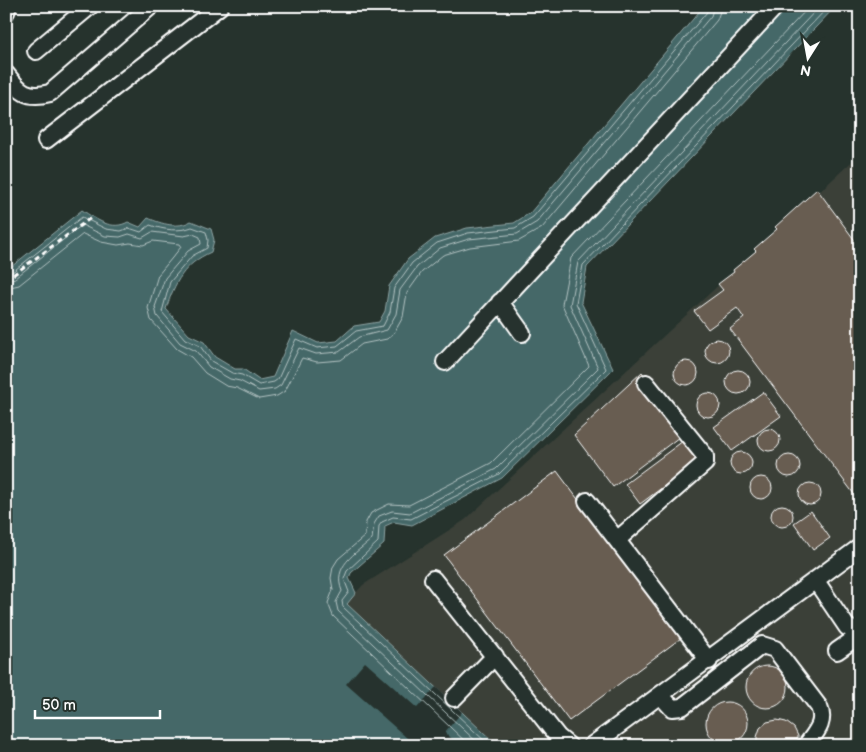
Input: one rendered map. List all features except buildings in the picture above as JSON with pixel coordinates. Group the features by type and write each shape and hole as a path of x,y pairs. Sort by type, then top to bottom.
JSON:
{"lane":[{"path":"6,12 8,6"},
{"path":"36,51 90,6"},
{"path":"6,74 27,94 38,96 50,94 151,6"},
{"path":"46,140 220,6"},
{"path":"445,362 776,6"},
{"path":"500,302 522,333"},
{"path":"616,540 705,463 705,456 646,383"},
{"path":"587,501 709,661"},
{"path":"591,746 709,661 860,547"},
{"path":"434,579 559,743"},
{"path":"816,581 847,627 860,634 837,651"},
{"path":"661,696 672,708 682,707 762,644 770,646 775,649 819,707 822,722 806,746"},
{"path":"454,698 494,656"}],"path":[{"path":"6,280 92,217"}],"shaded area":[{"path":"860,154 860,746 498,746 346,603 363,585 465,520"}],"water":[{"path":"704,6 836,6 587,267 581,302 613,369 502,478 412,525 394,522 385,526 384,544 351,573 349,578 356,593 347,604 498,746 6,746 6,271 82,210 99,221 110,225 128,222 140,227 148,218 164,224 175,225 191,221 211,229 214,240 211,252 187,268 177,282 166,309 189,335 204,342 215,357 235,369 243,369 259,380 273,377 293,331 318,343 337,341 354,326 379,322 385,311 389,286 408,259 435,238 467,228 514,223 530,213"}],"pier":[{"path":"365,662 417,708 436,687 462,712 445,732 459,746 416,746 346,684"}]}
